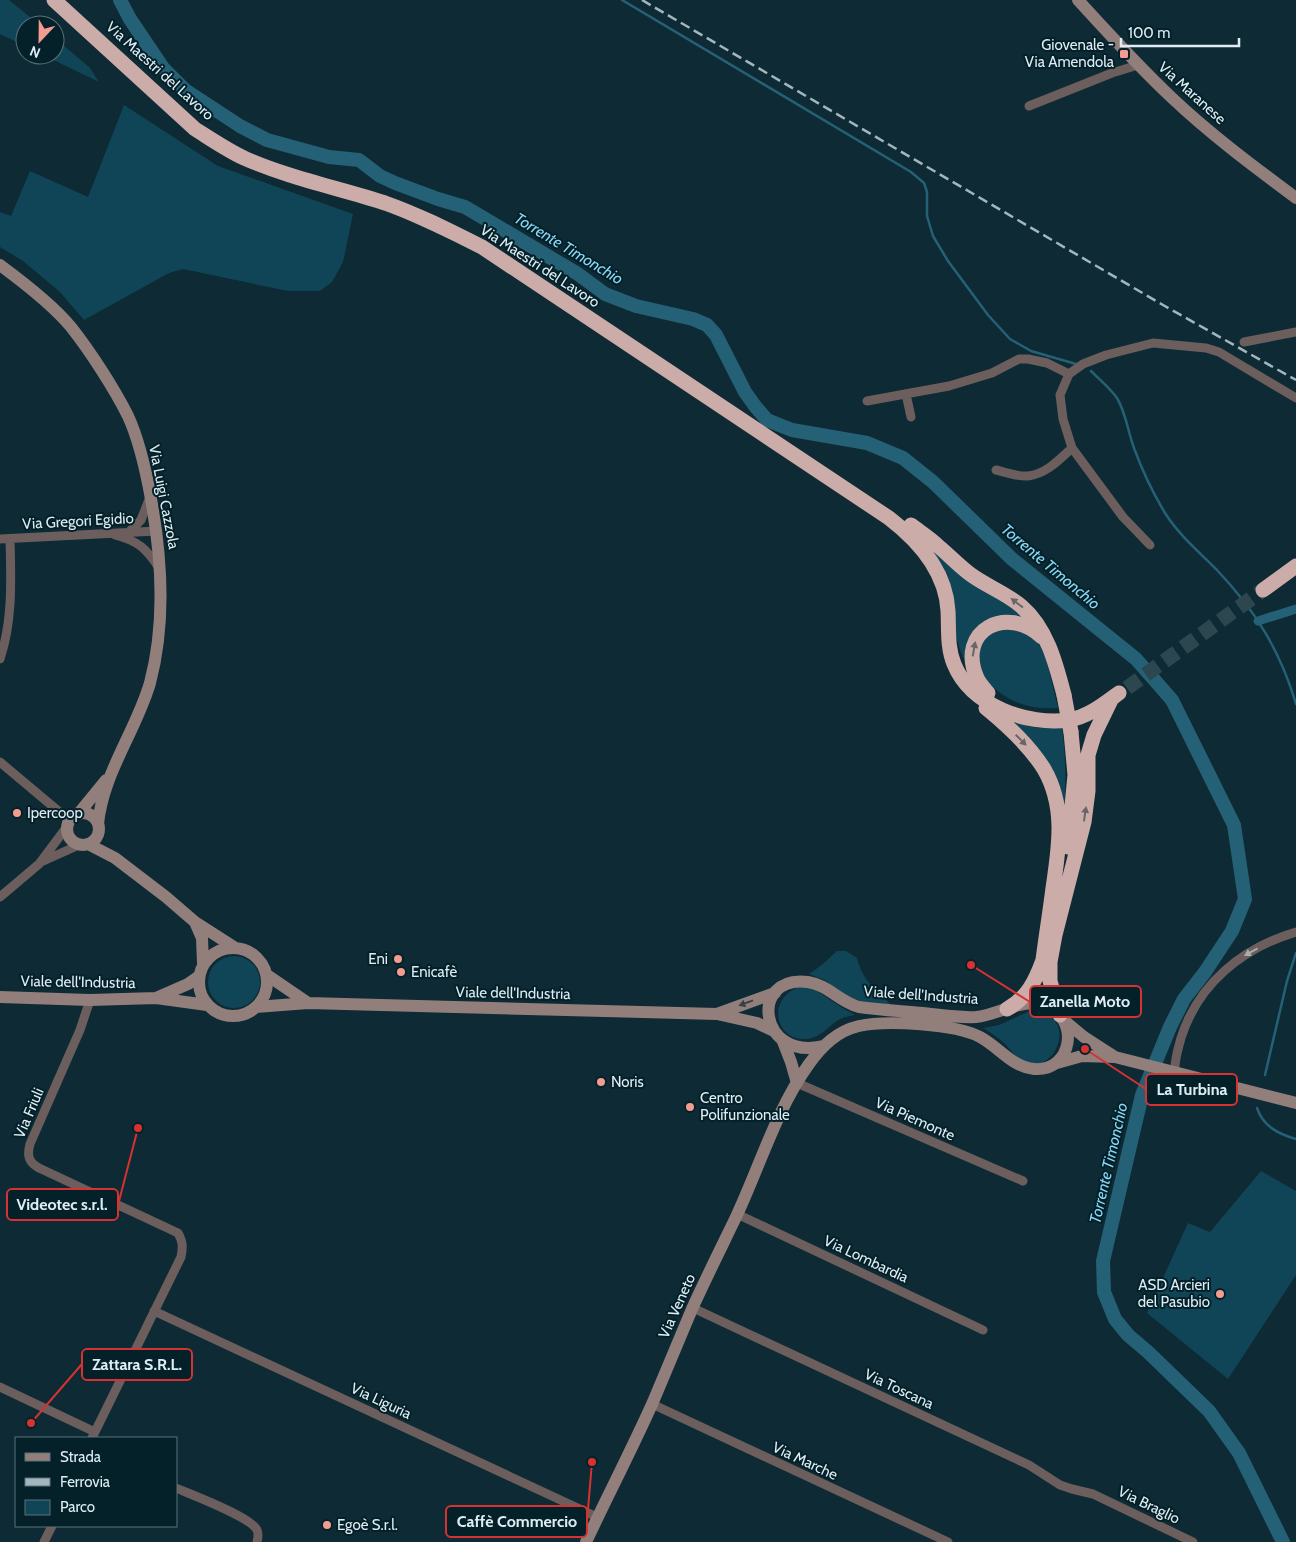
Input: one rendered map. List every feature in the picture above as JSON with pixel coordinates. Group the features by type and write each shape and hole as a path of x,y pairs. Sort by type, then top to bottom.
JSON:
{"highway":[{"name":"Via Maestri del Lavoro","path":"54,0 195,128 218,143 242,157 267,167 386,204 433,223 482,247 889,518 907,532 932,561 940,577 948,610 948,628"},
{"path":"821,473 853,489 903,520 938,545 958,566 1022,607 1034,620 1046,642 1064,695 1071,732 1075,775 1068,847 1047,961"},
{"path":"1263,590 1296,566"},
{"path":"988,693 977,679 972,655 974,642 984,629 997,623 1009,621 1025,625 1035,631 1046,642"},
{"path":"948,628 949,644 954,665 960,679 974,698 1029,748 1044,770 1054,793 1060,836 1047,961 1050,981 1063,1018"},
{"path":"948,628 958,658 972,680 988,693 1020,710 1041,714 1080,709 1120,693"},
{"path":"954,665 972,690 987,702 1018,717 1032,720 1071,720 1097,709 1120,693"},
{"path":"1007,1009 1019,1002 1030,990 1047,961 1084,822 1088,791 1088,755 1094,734 1120,693"}],"main road":[{"name":"Via Maranese","path":"1078,0 1171,98 1235,154 1296,198"},
{"name":"Via Luigi Cazzola","path":"0,265 27,285 70,326 98,366 128,416 137,440 157,531 160,570 159,624 156,651 150,681 138,718 109,776 100,809 98,828"},
{"name":"Via Luigi Cazzola","path":"71,821 109,776"},
{"path":"115,858 98,828 96,819 88,814 71,821 71,840 115,858 195,922 234,947 252,953 258,959 266,975 267,987 263,998 256,1007"},
{"path":"84,844 93,842 98,828"},
{"path":"195,922 202,938 204,963"},
{"path":"207,1004 200,991 198,977 204,963 209,956 217,951 234,947"},
{"path":"266,975 308,1003"},
{"name":"Viale dell'Industria","path":"156,998 188,984 198,977"},
{"name":"Viale dell'Industria","path":"717,1014 774,993 792,982 804,982 822,986 848,1003 864,1008 966,1017 991,1014 1023,1004 1040,1004 1053,1009 1084,1037 1115,1057"},
{"path":"774,993 769,1004 769,1020 789,1056 797,1083"},
{"name":"Viale dell'Industria","path":"0,997 90,1000 156,998 207,1004 214,1011 231,1016 249,1012 256,1007 308,1003 717,1014 754,1022 793,1045 803,1048 823,1046 838,1034 853,1027 869,1024 900,1023 942,1028 976,1035 1015,1063 1025,1067 1048,1068 1057,1063 1082,1056 1115,1057 1296,1103"},
{"path":"1057,1063 1066,1046 1068,1031 1063,1018"},
{"name":"Via Veneto","path":"589,1541 597,1517 652,1404 693,1308 776,1125 797,1083 823,1046"}],"street":[{"path":"1029,106 1112,73 1138,65"},
{"path":"1244,342 1296,332"},
{"path":"1150,545 1124,517 1072,448 1063,420 1060,395 1076,369 1106,354 1152,343 1206,348 1219,352 1296,398"},
{"path":"867,401 932,390 975,379 992,373 1019,359 1028,359 1076,369"},
{"path":"906,394 911,417"},
{"path":"996,470 1027,476 1045,470 1059,461 1072,448"},
{"path":"128,532 141,520 150,495"},
{"name":"Via Gregori Egidio","path":"0,539 157,531"},
{"path":"108,534 135,542 143,547 160,570"},
{"path":"0,659 8,622 11,589 10,539"},
{"path":"0,762 71,821 39,864 0,897"},
{"path":"39,864 84,844"},
{"path":"1172,1071 1188,1018 1210,984 1245,955 1296,932"},
{"name":"Via Friuli","path":"90,1000 80,1030 30,1144 28,1157 30,1162 39,1168 178,1233 183,1247 181,1257 154,1311"},
{"name":"Via Piemonte","path":"797,1083 1023,1181"},
{"name":"Via Lombardia","path":"737,1214 983,1330"},
{"name":"Via Toscana","path":"693,1308 1029,1465 1072,1490 1093,1494"},
{"path":"0,1387 94,1435 154,1311"},
{"name":"Via Liguria","path":"154,1311 597,1517"},
{"name":"Via Marche","path":"652,1404 948,1542"},
{"path":"178,1489 248,1521 257,1530 259,1538 257,1542"},
{"name":"Via Braglio","path":"1093,1494 1193,1542"},
{"path":"44,1542 52,1527"}],"green space":[{"path":"0,0 9,0 28,15 15,15 15,41 0,34"},
{"path":"65,47 90,68 99,82 64,65"},
{"path":"124,105 218,166 353,214 343,262 332,282 320,291 288,291 183,269 169,273 84,320 60,292 23,261 0,247 0,212 11,216 30,171 88,197"},
{"path":"932,550 1009,602 1028,620 984,623 966,664 960,650"},
{"path":"1013,626 1038,642 1046,658 1058,708 1031,707 1015,702 1000,693 981,674 979,669 980,642 989,632"},
{"path":"1018,723 1037,728 1062,727 1065,771 1064,815 1015,724"},
{"path":"837,951 846,951 857,958 859,966 867,979 894,1007 849,999 825,980 809,974"},
{"path":"234,956 248,960 256,968 260,982 256,996 248,1004 234,1008 220,1004 212,996 208,982 212,968 220,960"},
{"path":"808,985 855,1015 840,1019 821,1034 812,1038 795,1038 786,1033 778,1015 780,1006 785,996 794,989"},
{"path":"1032,1010 1047,1014 1056,1022 1059,1033 1058,1044 1053,1053 1045,1061 1036,1064 1025,1062 1019,1058 1000,1040 983,1028 999,1025"},
{"name":"ASD Arcieri del Pasubio","path":"1261,1171 1296,1191 1296,1275 1228,1379 1147,1313 1188,1223 1210,1232"}],"waterway":[{"name":"Torrente Timonchio","path":"120,0 130,19 163,68 185,90 240,126 267,140 329,157 359,160 380,176 395,183 465,207 578,274 605,294 636,306 693,319 707,325 716,335 745,392 767,420 792,430 867,443 903,458 933,482 1012,559 1136,659 1172,700 1234,825 1245,899 1232,931 1205,972 1184,999 1170,1027 1142,1095 1103,1261 1104,1292 1115,1319 1128,1335 1209,1411 1239,1453 1283,1542"},
{"path":"622,0 911,172 924,183 927,192 927,216 933,236 948,261 988,315 1010,339 1031,351 1076,364"},
{"path":"1091,371 1117,398 1141,465 1165,513 1183,536 1230,584 1254,615 1274,648 1290,684 1296,704"},
{"path":"1258,621 1296,609"},
{"path":"1265,1075 1287,981 1296,953"},
{"path":"1257,1108 1263,1120 1272,1128 1283,1135 1296,1139"}],"tunnel":[{"path":"1127,688 1263,590"}],"railway":[{"path":"642,0 1163,305 1296,380"}],"place":[{"name":"Giovenale - Via Amendola","path":"1124,54"},
{"name":"Ipercoop","path":"17,813"},
{"name":"Eni","path":"398,959"},
{"name":"Zanella Moto","path":"971,965"},
{"name":"Enicafè","path":"401,972"},
{"name":"La Turbina","path":"1085,1049"},
{"name":"Noris","path":"601,1082"},
{"name":"Centro Polifunzionale","path":"690,1107"},
{"name":"Videotec s.r.l.","path":"138,1128"},
{"name":"ASD Arcieri del Pasubio","path":"1220,1294"},
{"name":"Zattara S.R.L.","path":"31,1423"},
{"name":"Caffè Commercio","path":"592,1462"},
{"name":"Egoè S.r.l.","path":"327,1525"}]}
